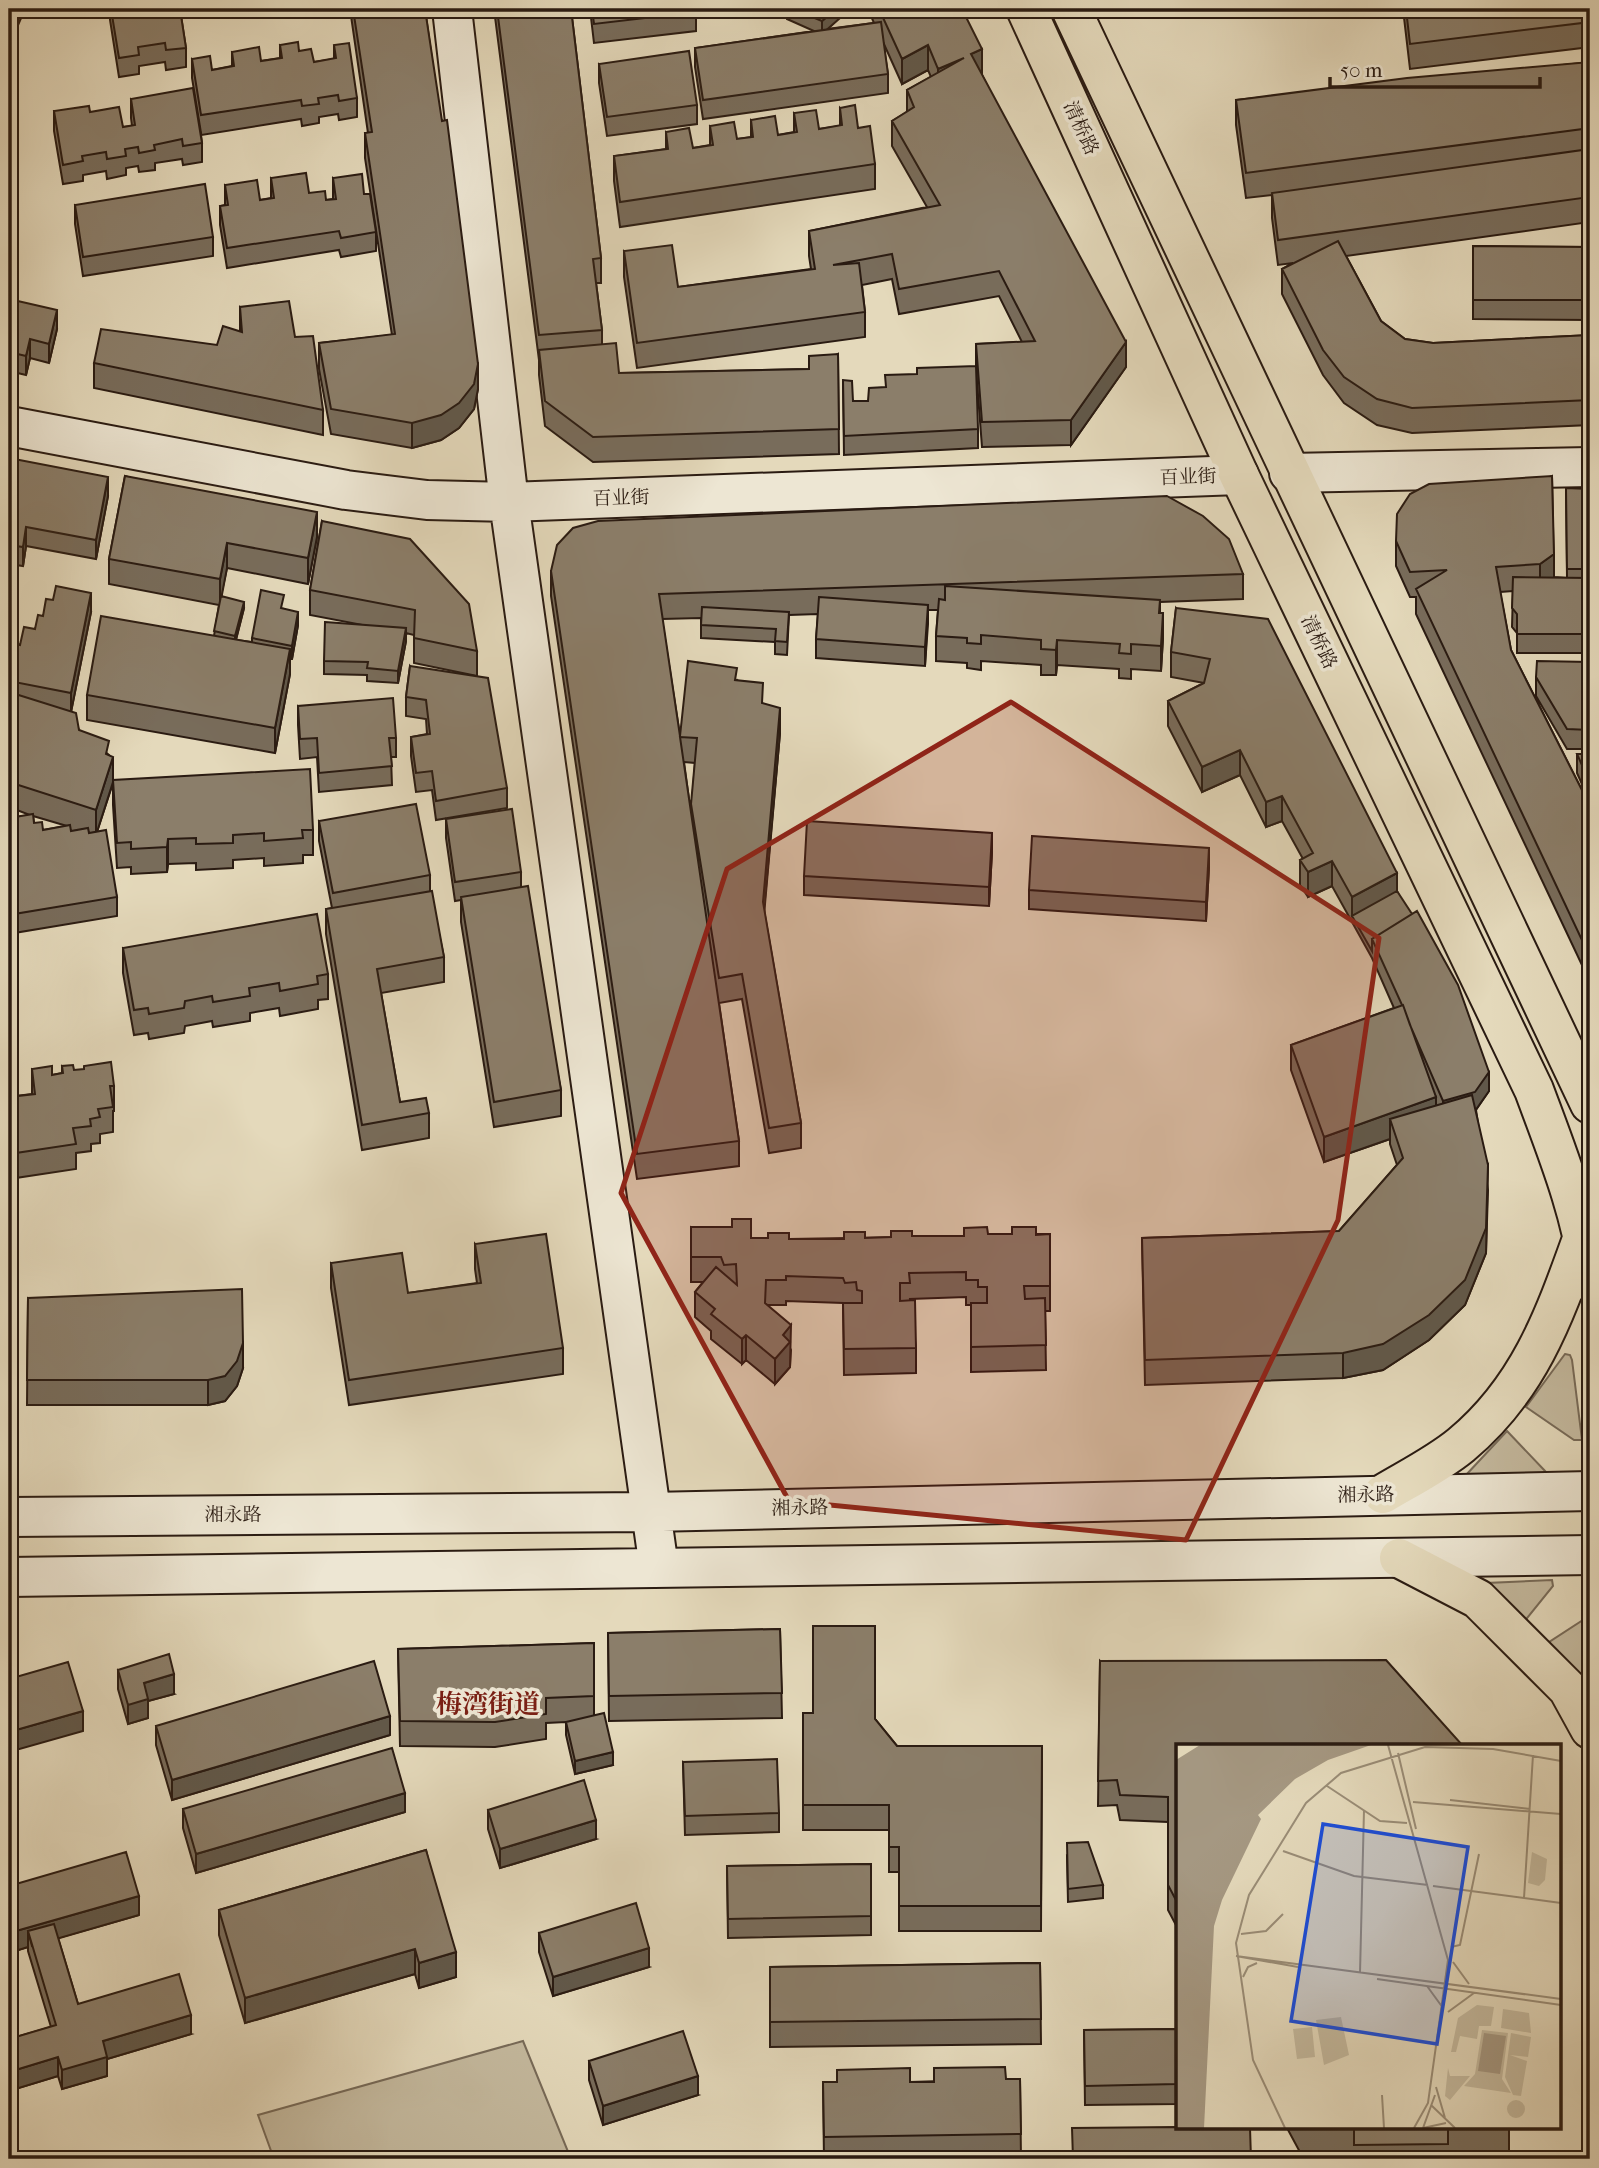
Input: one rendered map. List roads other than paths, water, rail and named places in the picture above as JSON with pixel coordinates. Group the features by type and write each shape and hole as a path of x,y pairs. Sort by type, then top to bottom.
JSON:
{"main road":[{"path":"452,9 509,502 659,1568"},
{"name":"清桥路","path":"1026,9 1239,475 1534,1090 1561,1163 1588,1260"},
{"path":"1070,9 1590,1104"},
{"name":"百业街","path":"9,426 346,490 427,500 509,502 1239,475"},
{"path":"1289,473 1590,467"},
{"path":"1383,1494 1460,1446 1514,1392 1588,1260"},
{"name":"湘永路","path":"9,1517 651,1512 1590,1490"},
{"path":"9,1577 1590,1555"},
{"path":"1399,1558 1478,1599 1568,1689 1590,1729"}],"district":[{"name":"梅湾街道","path":"488,1704"}]}
